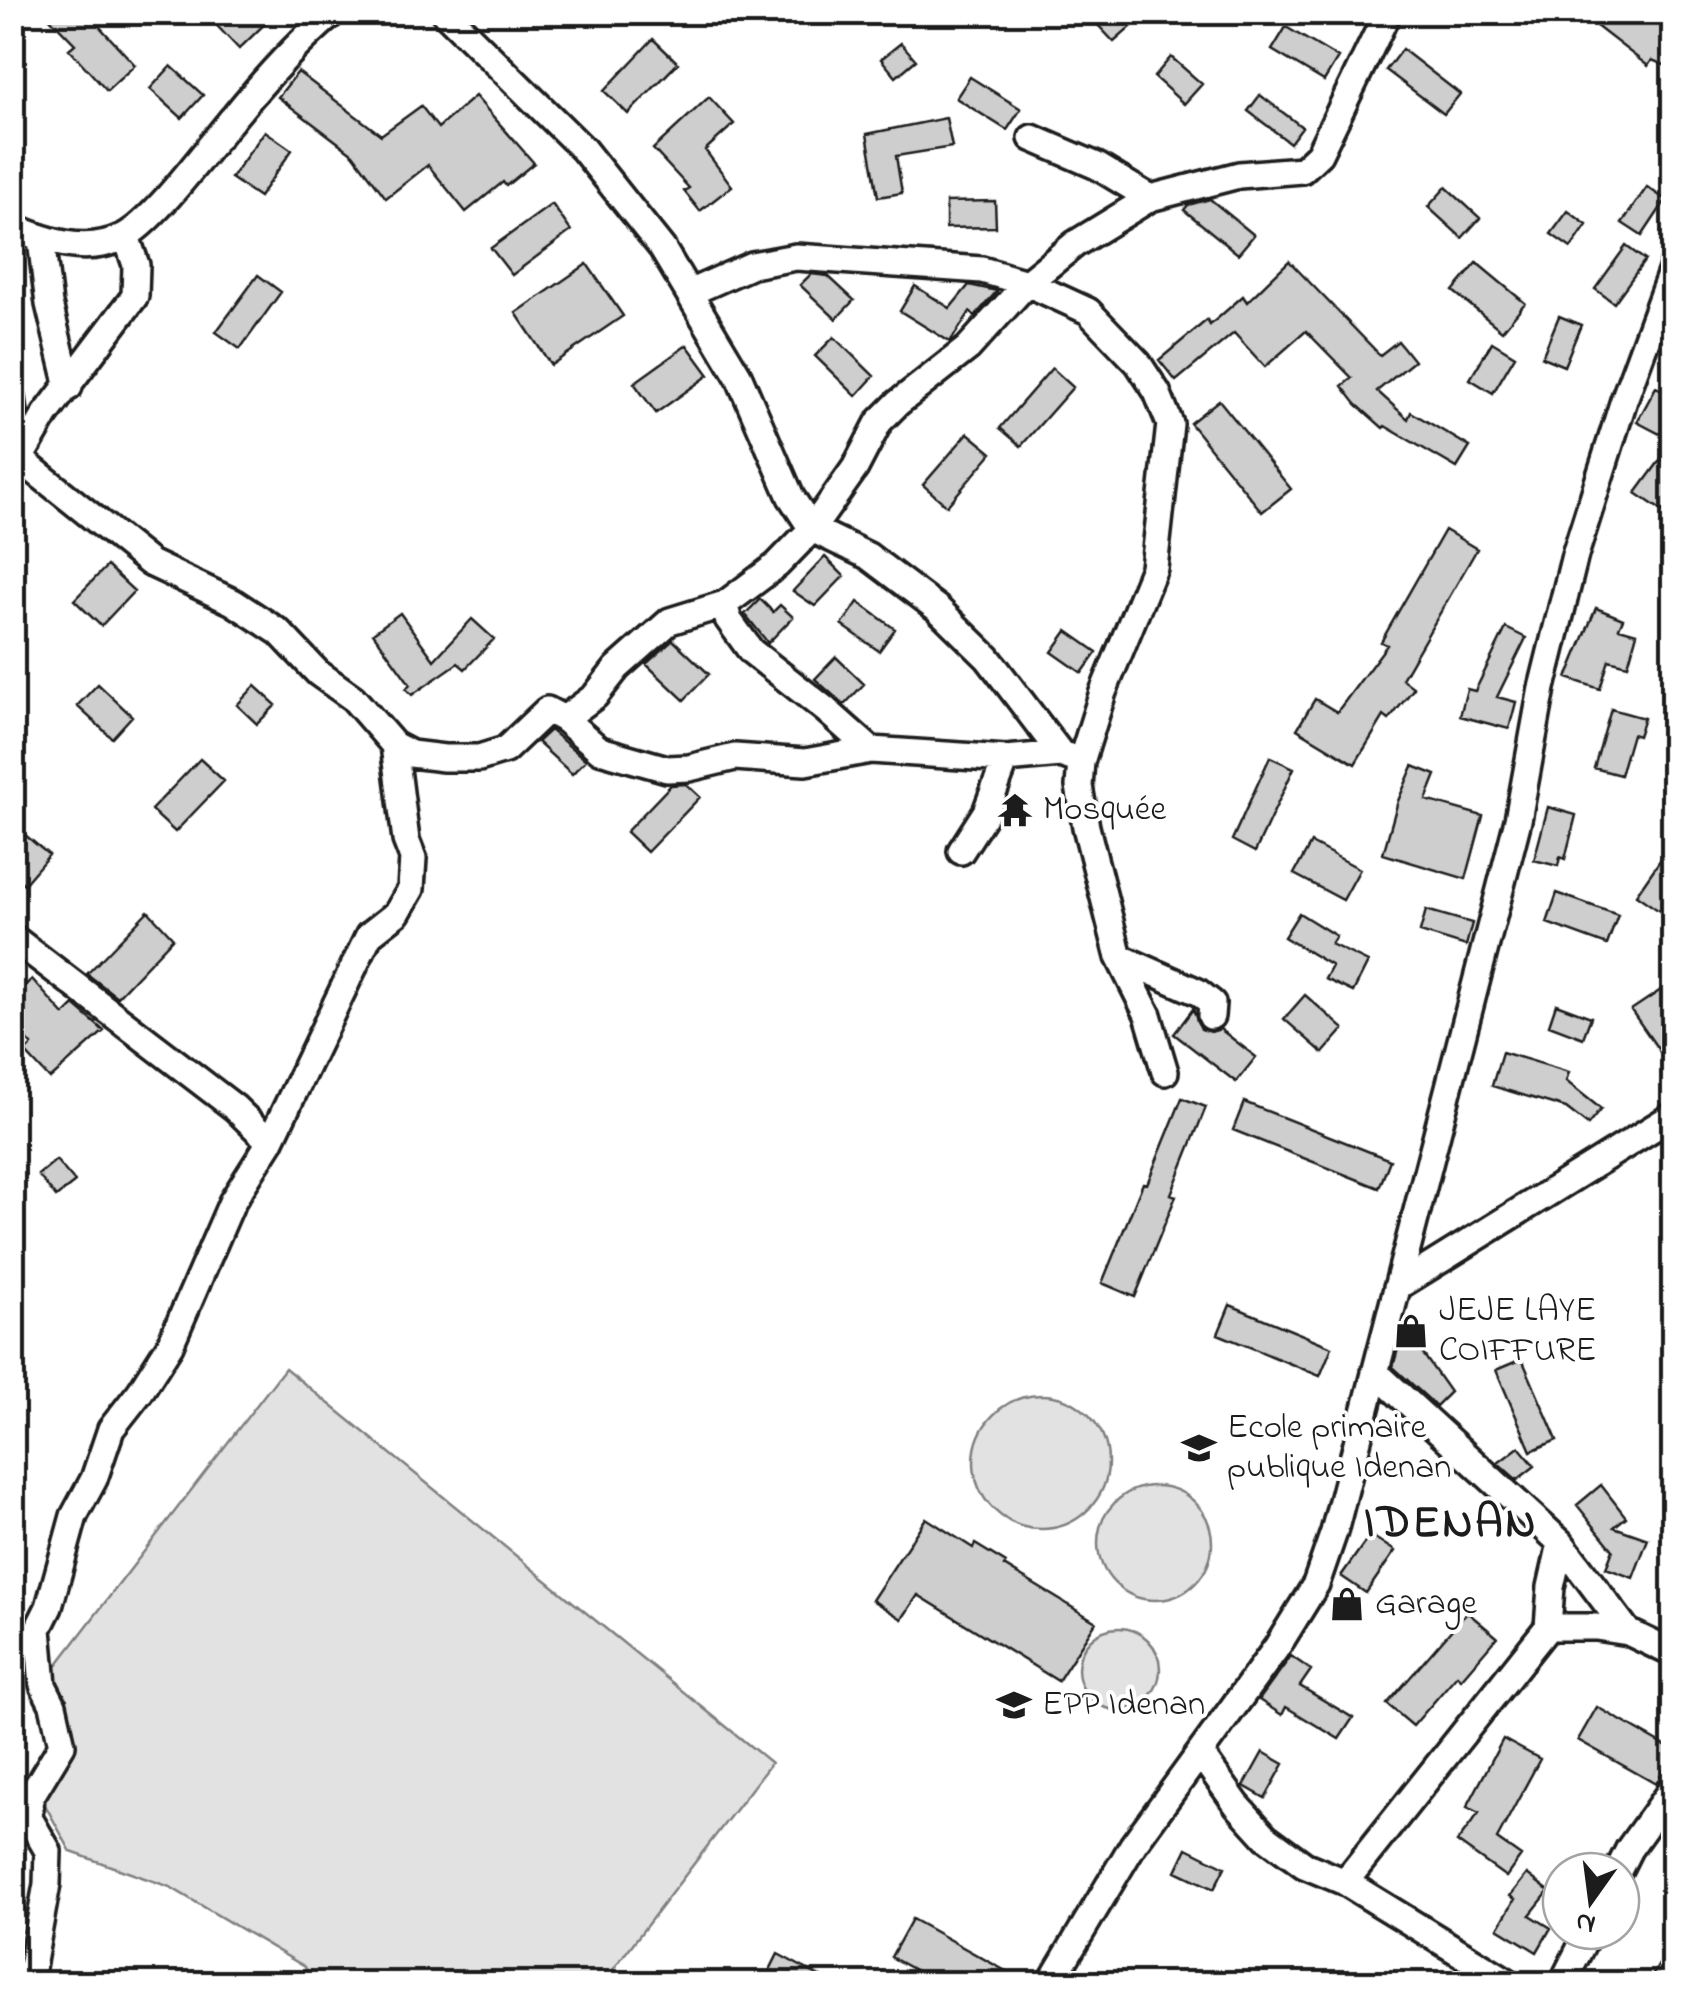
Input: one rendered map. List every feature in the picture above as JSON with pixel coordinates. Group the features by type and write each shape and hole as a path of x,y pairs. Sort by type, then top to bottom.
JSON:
{"street":[{"path":"444,12 583,149 662,248 739,377 791,497 812,529 868,556 938,609 988,658 1071,758 1119,957 1148,1014 1165,1072"},
{"path":"564,719 595,696 617,668 670,620 724,604 777,565 812,529 855,468 880,422 968,348 1028,283 1075,244 1150,198 1238,175 1302,170 1319,154 1388,12"},
{"path":"12,226 41,240 69,246 102,244 126,236 187,175 282,63 331,14"},
{"path":"1032,138 1097,166 1150,198"},
{"path":"16,464 46,414 134,296 136,265 126,236"},
{"path":"41,240 49,304 69,387"},
{"path":"689,293 752,265 796,257 982,270 1028,283 1088,311 1138,363 1157,392 1170,424 1154,568 1104,692 1071,758"},
{"path":"1050,1984 1132,1845 1277,1647 1316,1584 1334,1532 1518,820 1542,688 1575,555 1624,400 1674,264"},
{"path":"12,397 16,464 150,564 232,602 279,632 318,673 353,698 394,745 412,754 479,758 505,750 548,710 600,750 667,769 735,757 805,762 871,750 1006,759 1071,758"},
{"path":"724,604 728,619 751,651 871,750"},
{"path":"28,1984 47,1884 48,1851 29,1818 30,1796 62,1745 43,1685 38,1629 49,1607 68,1531 94,1479 111,1429 170,1345 232,1202 270,1142 369,935 396,913 411,889 413,858 406,840 394,745"},
{"path":"960,851 986,812 1006,759"},
{"path":"12,936 234,1108 270,1142"},
{"path":"1119,957 1198,992 1212,1003 1211,1016"},
{"path":"1397,1287 1674,1115"},
{"path":"1375,1372 1561,1543 1628,1632"},
{"path":"1345,1882 1548,1628 1561,1543"},
{"path":"1548,1628 1596,1627 1628,1632 1674,1654"},
{"path":"1200,1752 1237,1805 1266,1836 1304,1865 1345,1882 1511,1984"},
{"path":"1628,1851 1674,1786"},
{"path":"1562,1984 1579,1951"}],"shaded area":[{"path":"285,1368 771,1763 602,1984 313,1983 305,1967 170,1887 71,1852 38,1792 68,1748 47,1678"},
{"path":"1041,1395 1067,1400 1088,1415 1103,1436 1108,1462 1103,1488 1088,1509 1067,1524 1041,1529 1015,1524 994,1509 979,1488 974,1462 979,1436 994,1415 1015,1400"},
{"path":"1155,1486 1177,1491 1195,1503 1207,1521 1212,1543 1207,1565 1195,1583 1177,1595 1155,1600 1133,1595 1115,1583 1103,1565 1098,1543 1103,1521 1115,1503 1133,1491"},
{"path":"1119,1628 1135,1631 1148,1640 1157,1653 1157,1685 1148,1698 1135,1707 1119,1710 1103,1707 1090,1698 1081,1685 1078,1669 1081,1653 1090,1640 1103,1631"}],"building":[{"path":"44,12 86,12 135,65 107,91 69,49 75,44"},
{"path":"204,12 277,12 239,49"},
{"path":"1112,12 1148,12 1114,42 1098,25"},
{"path":"1578,12 1649,12 1674,31 1674,69 1652,60 1648,66"},
{"path":"1286,27 1338,58 1324,81 1272,50"},
{"path":"653,39 678,63 628,114 604,91"},
{"path":"901,43 916,60 896,77 881,59"},
{"path":"1402,49 1460,94 1444,114 1386,70"},
{"path":"1171,57 1202,84 1184,104 1154,77"},
{"path":"171,66 203,95 182,118 150,89"},
{"path":"298,72 381,135 421,106 438,128 475,96 534,163 466,212 428,165 386,198 353,154 278,97"},
{"path":"970,77 1021,109 1007,130 956,98"},
{"path":"1260,95 1302,127 1290,143 1248,111"},
{"path":"709,97 734,124 705,150 732,186 700,211 684,191 689,188 653,149"},
{"path":"946,118 952,147 896,156 902,193 878,197 867,134"},
{"path":"265,131 292,150 259,197 231,178"},
{"path":"1446,187 1480,218 1462,238 1428,207"},
{"path":"1647,187 1666,200 1642,236 1622,223"},
{"path":"1210,199 1254,235 1238,254 1184,210 1188,205"},
{"path":"995,201 996,227 946,228 946,202"},
{"path":"552,204 571,231 512,275 491,248"},
{"path":"1568,211 1587,225 1571,248 1551,234"},
{"path":"1626,246 1645,260 1614,303 1595,289"},
{"path":"1289,261 1380,355 1398,341 1414,361 1377,391 1408,419 1411,412 1470,447 1457,468 1383,428 1356,404 1342,386 1352,378 1306,331 1265,367 1234,333 1176,381 1159,360 1207,320 1210,325 1243,296 1247,302"},
{"path":"1477,263 1525,303 1502,331 1453,291"},
{"path":"587,264 623,316 551,365 516,313"},
{"path":"811,274 828,276 854,300 836,319 800,285"},
{"path":"258,275 281,292 240,349 216,332"},
{"path":"969,285 997,291 975,316 970,312 950,342 900,311 915,286 950,308"},
{"path":"1559,316 1581,325 1564,366 1542,357"},
{"path":"834,337 874,376 856,396 815,356"},
{"path":"1492,342 1515,356 1493,393 1470,379"},
{"path":"687,345 709,375 656,413 634,383"},
{"path":"1052,368 1073,387 1021,446 1000,428"},
{"path":"1656,387 1674,396 1674,409 1660,434 1637,422"},
{"path":"1219,400 1291,489 1262,512 1190,423"},
{"path":"968,433 992,453 947,506 923,485"},
{"path":"1661,459 1674,467 1674,499 1664,512 1636,493"},
{"path":"1445,530 1477,549 1402,679 1414,688 1389,720 1384,716 1355,764 1297,729 1315,699 1337,712 1387,645 1381,642"},
{"path":"825,557 844,576 815,606 793,591"},
{"path":"107,566 134,591 101,626 74,600"},
{"path":"760,599 773,612 780,605 793,617 768,643 745,614"},
{"path":"858,602 895,629 879,651 842,625"},
{"path":"1596,608 1623,619 1619,628 1637,633 1628,665 1609,660 1600,689 1567,678"},
{"path":"400,613 434,660 472,619 494,639 465,669 458,663 412,695 406,689 410,684 373,633"},
{"path":"1506,628 1526,638 1497,697 1516,702 1509,729 1460,716 1467,689 1475,691"},
{"path":"1067,631 1097,652 1082,673 1052,652"},
{"path":"673,640 709,674 684,700 646,664"},
{"path":"836,657 864,684 844,705 815,679"},
{"path":"98,684 132,716 112,738 77,706"},
{"path":"255,686 276,705 257,724 237,705"},
{"path":"1611,709 1644,718 1638,736 1632,734 1620,775 1594,768"},
{"path":"550,730 586,760 572,774 537,742"},
{"path":"1270,757 1294,768 1255,852 1232,840"},
{"path":"200,759 224,781 175,832 151,810"},
{"path":"1413,766 1436,775 1426,800 1483,816 1466,879 1383,854"},
{"path":"686,784 700,797 647,852 626,832 671,785"},
{"path":"1548,807 1576,815 1565,859 1560,857 1558,866 1534,860"},
{"path":"12,824 49,855 24,884 12,874"},
{"path":"1674,840 1674,921 1636,895"},
{"path":"1311,843 1360,869 1343,900 1294,874"},
{"path":"1557,893 1618,915 1607,945 1547,923"},
{"path":"1426,910 1472,923 1466,946 1420,932"},
{"path":"148,911 173,938 117,997 87,974"},
{"path":"1299,913 1336,936 1331,944 1368,962 1353,992 1325,979 1332,966 1284,937"},
{"path":"32,979 64,1015 74,1005 104,1031 50,1079 25,1052 32,1045 12,1023 12,997"},
{"path":"1664,988 1674,1001 1674,1072 1631,1010"},
{"path":"1305,995 1344,1029 1323,1053 1284,1019"},
{"path":"1556,1004 1591,1017 1583,1038 1549,1025"},
{"path":"1193,1009 1201,1029 1220,1029 1256,1057 1236,1082 1174,1034"},
{"path":"1502,1052 1569,1072 1566,1081 1601,1109 1588,1125 1566,1108 1492,1086"},
{"path":"1182,1098 1206,1107 1171,1194 1176,1196 1135,1297 1102,1283"},
{"path":"1244,1102 1390,1160 1379,1188 1233,1130"},
{"path":"56,1160 75,1182 56,1197 38,1175"},
{"path":"1230,1305 1332,1347 1320,1376 1218,1334"},
{"path":"1404,1327 1450,1392 1436,1406 1393,1367"},
{"path":"1522,1359 1557,1440 1531,1451 1496,1370"},
{"path":"1519,1447 1535,1466 1517,1480 1498,1463"},
{"path":"1601,1485 1626,1517 1614,1527 1648,1539 1633,1578 1606,1568 1613,1550 1577,1505"},
{"path":"926,1518 973,1548 975,1544 1096,1622 1058,1681 918,1595 902,1619 872,1600"},
{"path":"1370,1535 1395,1551 1366,1593 1341,1576"},
{"path":"1467,1612 1497,1637 1461,1679 1457,1675 1413,1726 1387,1704"},
{"path":"1291,1656 1311,1670 1300,1686 1353,1718 1339,1739 1286,1707 1282,1715 1259,1700"},
{"path":"1597,1707 1674,1751 1656,1784 1578,1740"},
{"path":"1503,1739 1540,1759 1497,1839 1521,1856 1506,1877 1457,1842 1479,1813 1467,1807"},
{"path":"1263,1752 1284,1764 1265,1798 1244,1786"},
{"path":"1187,1848 1225,1867 1214,1889 1176,1871"},
{"path":"1527,1874 1541,1885 1541,1901 1530,1915 1541,1922 1541,1945 1537,1952 1498,1928 1515,1899 1510,1896"},
{"path":"912,1919 1029,1984 940,1984 891,1957"},
{"path":"1674,1940 1674,1984 1647,1984"},
{"path":"778,1954 834,1984 763,1984"}],"place":[{"name":"Mosquée","path":"1015,810"},
{"name":"JEJE LAYE COIFFURE","path":"1411,1331"},
{"name":"Ecole primaire publique Idenan","path":"1199,1448"},
{"name":"Garage","path":"1347,1604"},
{"name":"EPP Idenan","path":"1014,1705"}],"district":[{"name":"IDENAN","path":"1451,1525"}]}
